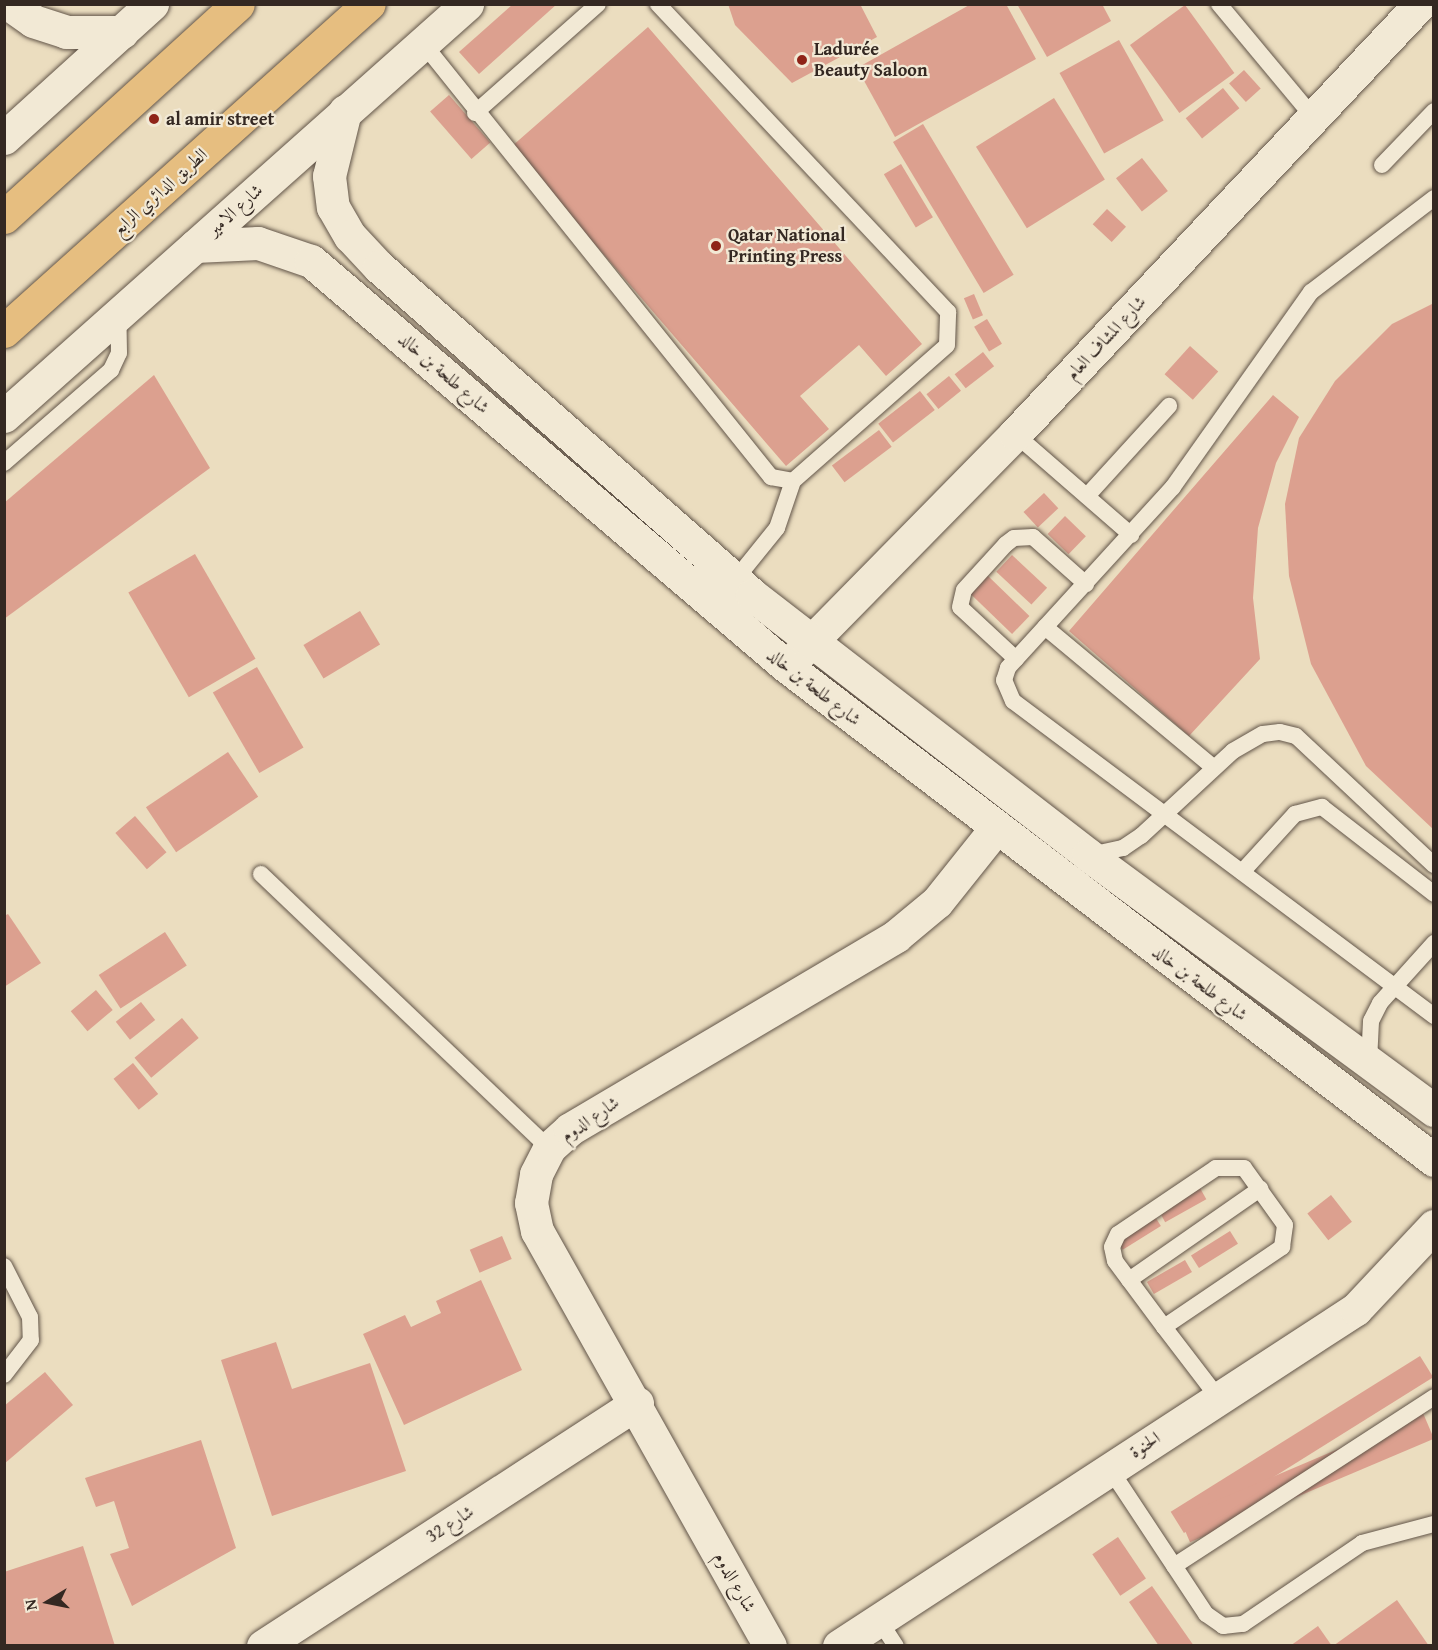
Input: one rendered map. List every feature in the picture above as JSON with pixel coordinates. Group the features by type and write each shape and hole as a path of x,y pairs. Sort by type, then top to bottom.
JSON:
{"highway":[{"path":"4,217 238,4"},
{"name":"الطريق الدائري الرابع","path":"4,332 369,4"}],"street":[{"path":"9,4 33,21 66,32 122,32"},
{"path":"4,138 152,4"},
{"name":"شارع الامير","path":"4,416 466,4"},
{"name":"شارع المشاف العام","path":"786,666 1015,434 1420,4"},
{"name":"شارع طلحة بن خالد","path":"345,111 329,176 333,207 350,236 735,580 1088,855 1434,1110"},
{"name":"شارع طلحة بن خالد","path":"195,246 258,243 311,261 786,666 1434,1160"},
{"name":"شارع الدوم","path":"770,1646 637,1403 537,1231 531,1203 536,1174 549,1148 570,1129 896,936 937,902 996,828"},
{"name":"الحنوة","path":"839,1646 887,1633 1110,1469 1216,1396 1356,1309 1434,1226"},
{"name":"شارع 32","path":"263,1646 637,1403"}],"lane":[{"path":"475,113 598,4"},
{"path":"658,4 948,312 947,345 793,482 777,528 735,580"},
{"path":"1219,4 1314,118"},
{"path":"1428,4 1434,9"},
{"path":"422,42 475,113 771,477 793,482"},
{"path":"1382,165 1434,111"},
{"path":"1434,198 1316,287 1173,487 1016,659 1004,680 1013,701 1434,1016"},
{"path":"4,463 111,370 119,353 118,315"},
{"path":"1087,496 1169,406"},
{"path":"1015,434 1131,535"},
{"path":"1016,659 960,607 964,590 1006,544 1014,538 1033,537 1086,584"},
{"path":"1046,627 1214,768"},
{"path":"1088,855 1123,848 1214,768 1263,734 1296,736 1434,865"},
{"path":"1242,872 1295,814 1312,807 1331,808 1434,894"},
{"path":"261,874 549,1148"},
{"path":"1369,1061 1371,1021 1394,987 1434,943"},
{"path":"1164,1327 1282,1247 1286,1225 1244,1168 1226,1164 1118,1234 1113,1255 1129,1280 1164,1327 1216,1396"},
{"path":"1129,1280 1260,1189"},
{"path":"4,1266 30,1317 31,1340 4,1374"},
{"path":"1174,1566 1434,1397"},
{"path":"1110,1469 1206,1614 1233,1626 1362,1543 1434,1524"}],"building":[{"path":"513,4 557,4 479,74 459,52"},
{"name":"Ladurée Beauty Saloon","path":"728,4 860,4 877,37 792,83 735,25"},
{"path":"971,4 1006,4 1036,59 895,137 857,68"},
{"path":"1017,4 1102,4 1111,21 1047,57"},
{"path":"1185,5 1234,73 1179,113 1130,45"},
{"name":"Qatar National Printing Press","path":"648,27 922,344 886,376 859,345 800,396 829,429 786,466 511,147"},
{"path":"1119,40 1164,120 1104,153 1060,73"},
{"path":"1244,70 1261,89 1246,102 1229,83"},
{"path":"1223,88 1239,108 1202,138 1186,118"},
{"path":"449,95 490,143 471,159 430,111"},
{"path":"1054,98 1105,179 1027,228 976,147"},
{"path":"923,124 1014,275 984,293 893,142"},
{"path":"1142,158 1168,191 1142,211 1116,178"},
{"path":"901,164 933,217 916,227 884,174"},
{"path":"1107,209 1126,227 1112,242 1093,224"},
{"path":"974,294 983,315 973,319 964,298"},
{"path":"1434,303 1434,830 1366,766 1311,664 1289,576 1285,504 1299,438 1335,381 1392,324"},
{"path":"987,319 1002,344 989,352 974,327"},
{"path":"1190,346 1218,371 1193,400 1165,374"},
{"path":"983,352 994,366 966,388 955,374"},
{"path":"154,375 210,468 4,619 4,503"},
{"path":"949,376 961,391 938,409 926,394"},
{"path":"920,391 935,410 893,443 878,424"},
{"path":"1273,395 1299,417 1276,463 1258,528 1253,598 1260,659 1189,736 1069,631"},
{"path":"879,430 892,447 845,482 832,466"},
{"path":"1044,493 1058,508 1038,527 1024,512"},
{"path":"1065,516 1086,536 1068,554 1048,534"},
{"path":"195,554 256,659 189,697 128,592"},
{"path":"1012,555 1047,588 1031,605 996,572"},
{"path":"987,575 1029,616 1012,634 970,593"},
{"path":"360,611 380,644 324,678 303,645"},
{"path":"257,667 304,748 259,773 213,692"},
{"path":"228,752 258,797 176,852 146,807"},
{"path":"135,816 166,852 147,869 115,833"},
{"path":"8,914 41,963 4,987 4,916"},
{"path":"165,932 187,966 121,1009 99,975"},
{"path":"96,990 113,1010 87,1031 71,1011"},
{"path":"141,1002 155,1020 130,1040 116,1022"},
{"path":"182,1018 199,1038 151,1078 135,1058"},
{"path":"133,1063 158,1094 139,1110 114,1079"},
{"path":"1200,1188 1206,1199 1165,1222 1159,1211"},
{"path":"1331,1195 1352,1222 1328,1240 1307,1213"},
{"path":"1154,1215 1161,1226 1123,1250 1116,1239"},
{"path":"1230,1231 1238,1244 1199,1268 1191,1255"},
{"path":"502,1236 512,1259 480,1273 470,1250"},
{"path":"1185,1260 1192,1272 1154,1294 1147,1282"},
{"path":"481,1280 522,1370 404,1425 363,1334 405,1315 411,1327 441,1313 436,1301"},
{"path":"276,1342 292,1389 370,1363 406,1471 272,1516 221,1360"},
{"path":"1420,1356 1433,1377 1184,1533 1171,1512"},
{"path":"45,1372 73,1405 4,1464 4,1406"},
{"path":"1423,1413 1434,1439 1190,1542 1179,1517"},
{"path":"201,1440 236,1548 132,1606 110,1554 129,1548 114,1501 96,1507 85,1478"},
{"path":"1118,1537 1146,1578 1120,1596 1092,1554"},
{"path":"83,1546 115,1646 4,1646 4,1572"},
{"path":"1152,1586 1194,1646 1159,1646 1129,1602"},
{"path":"1397,1600 1429,1646 1333,1646"},
{"path":"1318,1626 1332,1646 1290,1646"}],"place":[{"name":"Ladurée Beauty Saloon","path":"802,60"},
{"name":"al amir street","path":"154,119"},
{"name":"Qatar National Printing Press","path":"716,246"}]}
